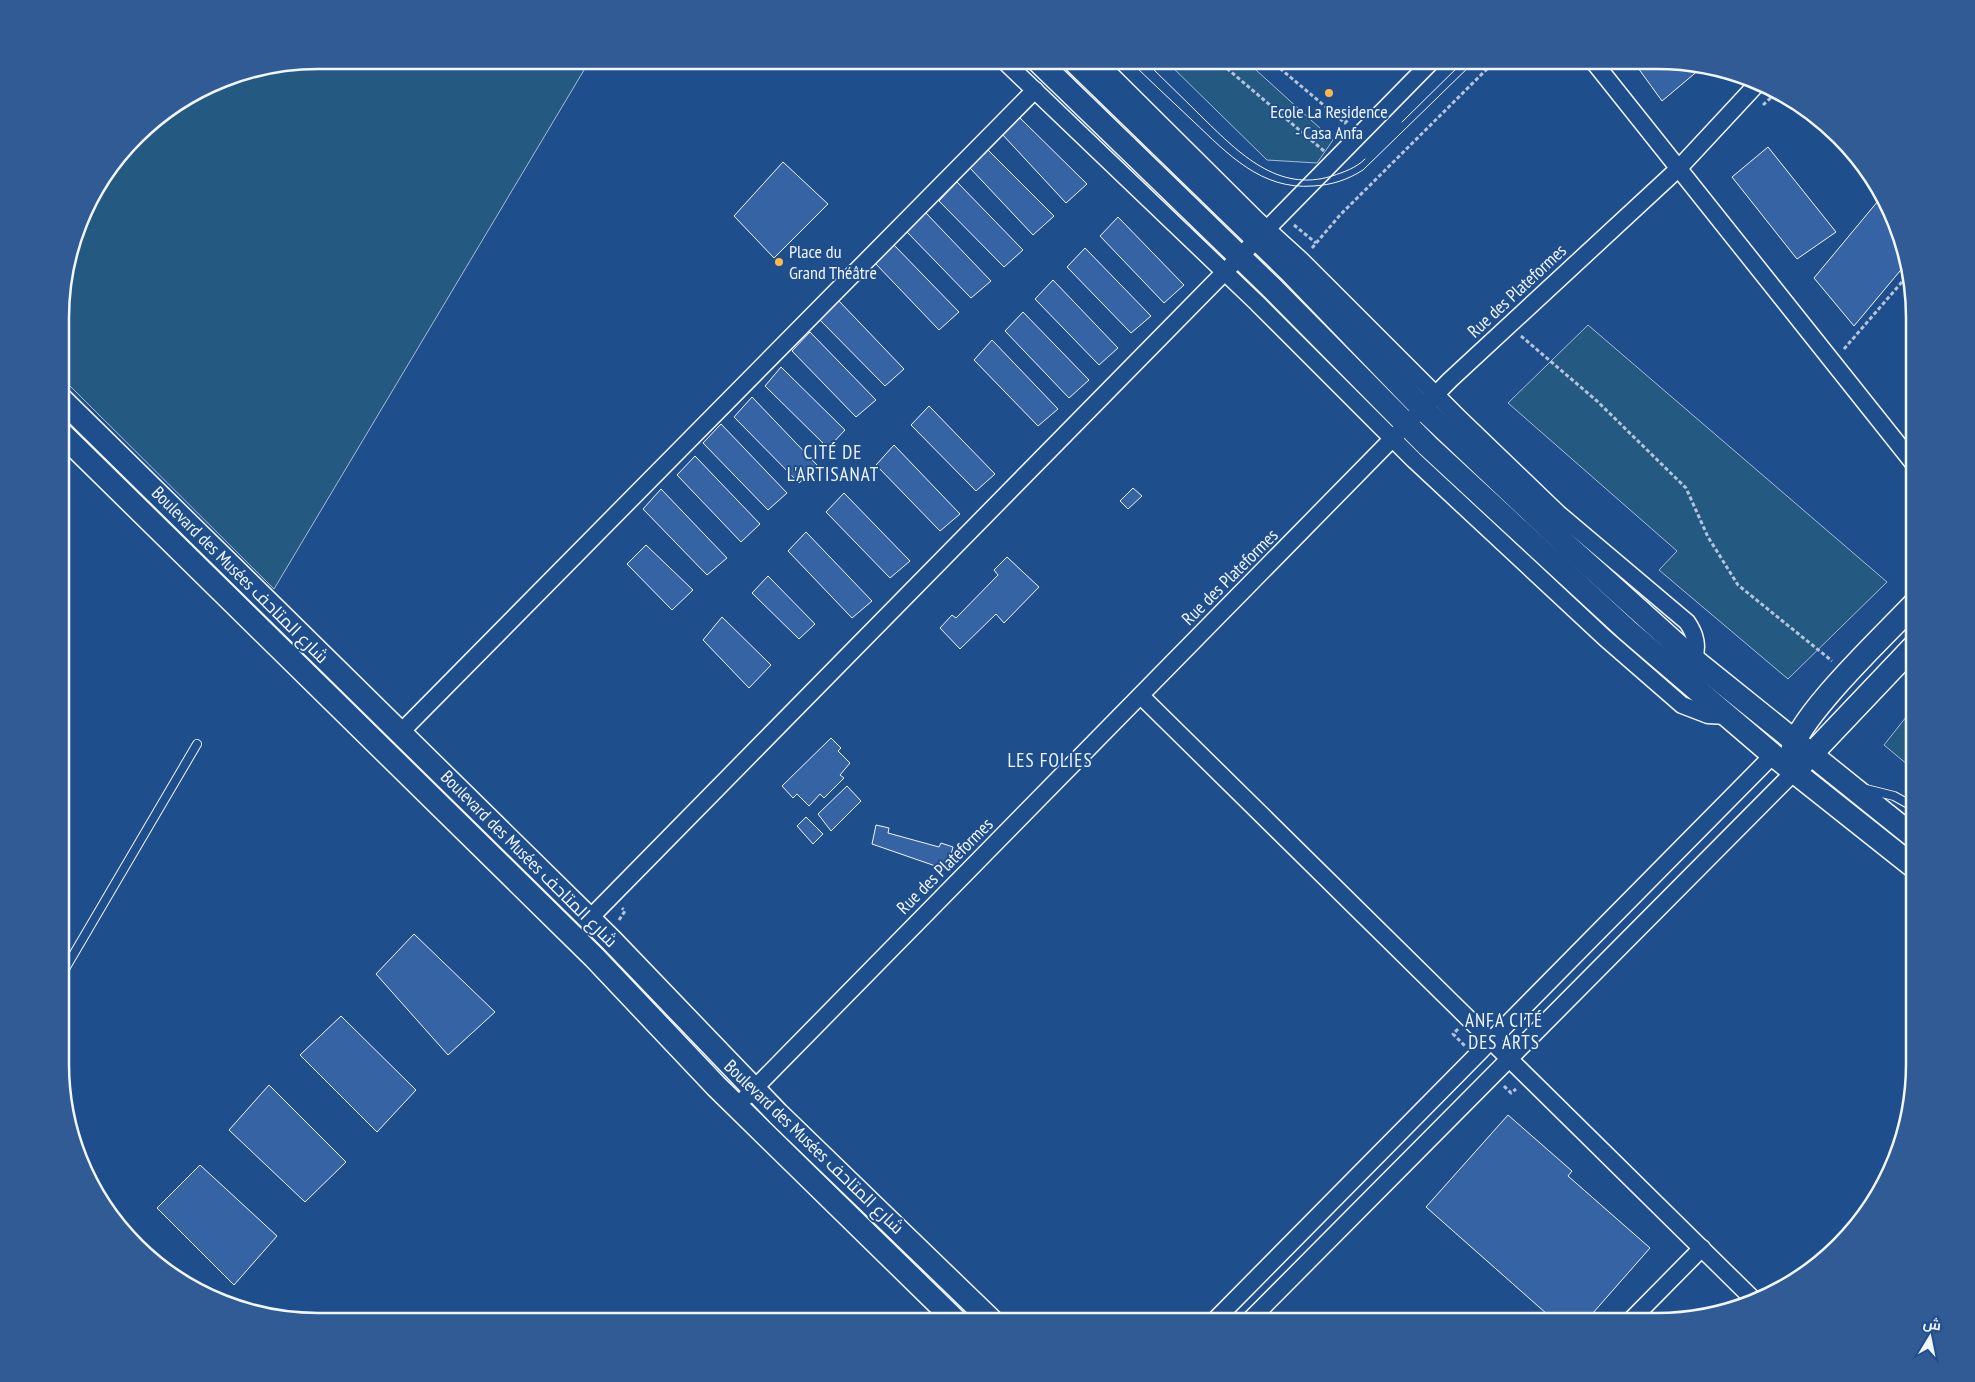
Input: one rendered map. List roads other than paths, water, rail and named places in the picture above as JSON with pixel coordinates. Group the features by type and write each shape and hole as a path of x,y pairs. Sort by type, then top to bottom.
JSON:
{"street":[{"path":"1012,69 1231,266 1272,288 1400,432 1727,716 1794,772 1906,860"},
{"path":"1045,69 1231,266"},
{"path":"1083,69 1262,235 1301,260 1429,402 1579,557 1694,660 1795,739 1906,831"},
{"path":"1105,69 1262,235 1290,271 1429,402"},
{"path":"589,919 1282,216 1423,69"},
{"path":"1601,69 1906,454"},
{"name":"Rue des Plateformes","path":"737,1107 1429,402 1508,326 1680,168 1753,88"},
{"path":"400,732 1034,90"},
{"name":"Boulevard des Musées شارع المتاحف","path":"69,407 589,919 753,1089 984,1313"},
{"name":"Boulevard des Musées شارع المتاحف","path":"69,441 594,957 737,1107 948,1313"},
{"path":"1794,772 1792,758 1795,739 1818,708 1906,612"},
{"path":"1257,1313 1812,754 1906,654"},
{"path":"1141,696 1749,1296"},
{"path":"1222,1313 1773,754"},
{"path":"1638,1313 1702,1248"}],"lane":[{"path":"69,962 197,744"},
{"path":"1853,788 1894,796 1906,803"}],"tram line":[{"path":"1138,69 1233,157 1261,176 1294,186 1327,184 1351,177 1363,170 1467,69"},
{"path":"1153,69 1231,145 1261,167 1277,174 1294,179 1312,180 1345,171 1358,165 1365,159"},
{"path":"1402,122 1456,69"}],"place":[{"name":"Ecole La Residence - Casa Anfa","path":"1329,93"},
{"name":"Place du Grand Théâtre","path":"779,262"}],"district":[{"name":"CITÉ DE L'ARTISANAT","path":"833,463"},
{"name":"LES FOLIES","path":"1050,760"},
{"name":"ANFA CITÉ DES ARTS","path":"1504,1031"}]}
